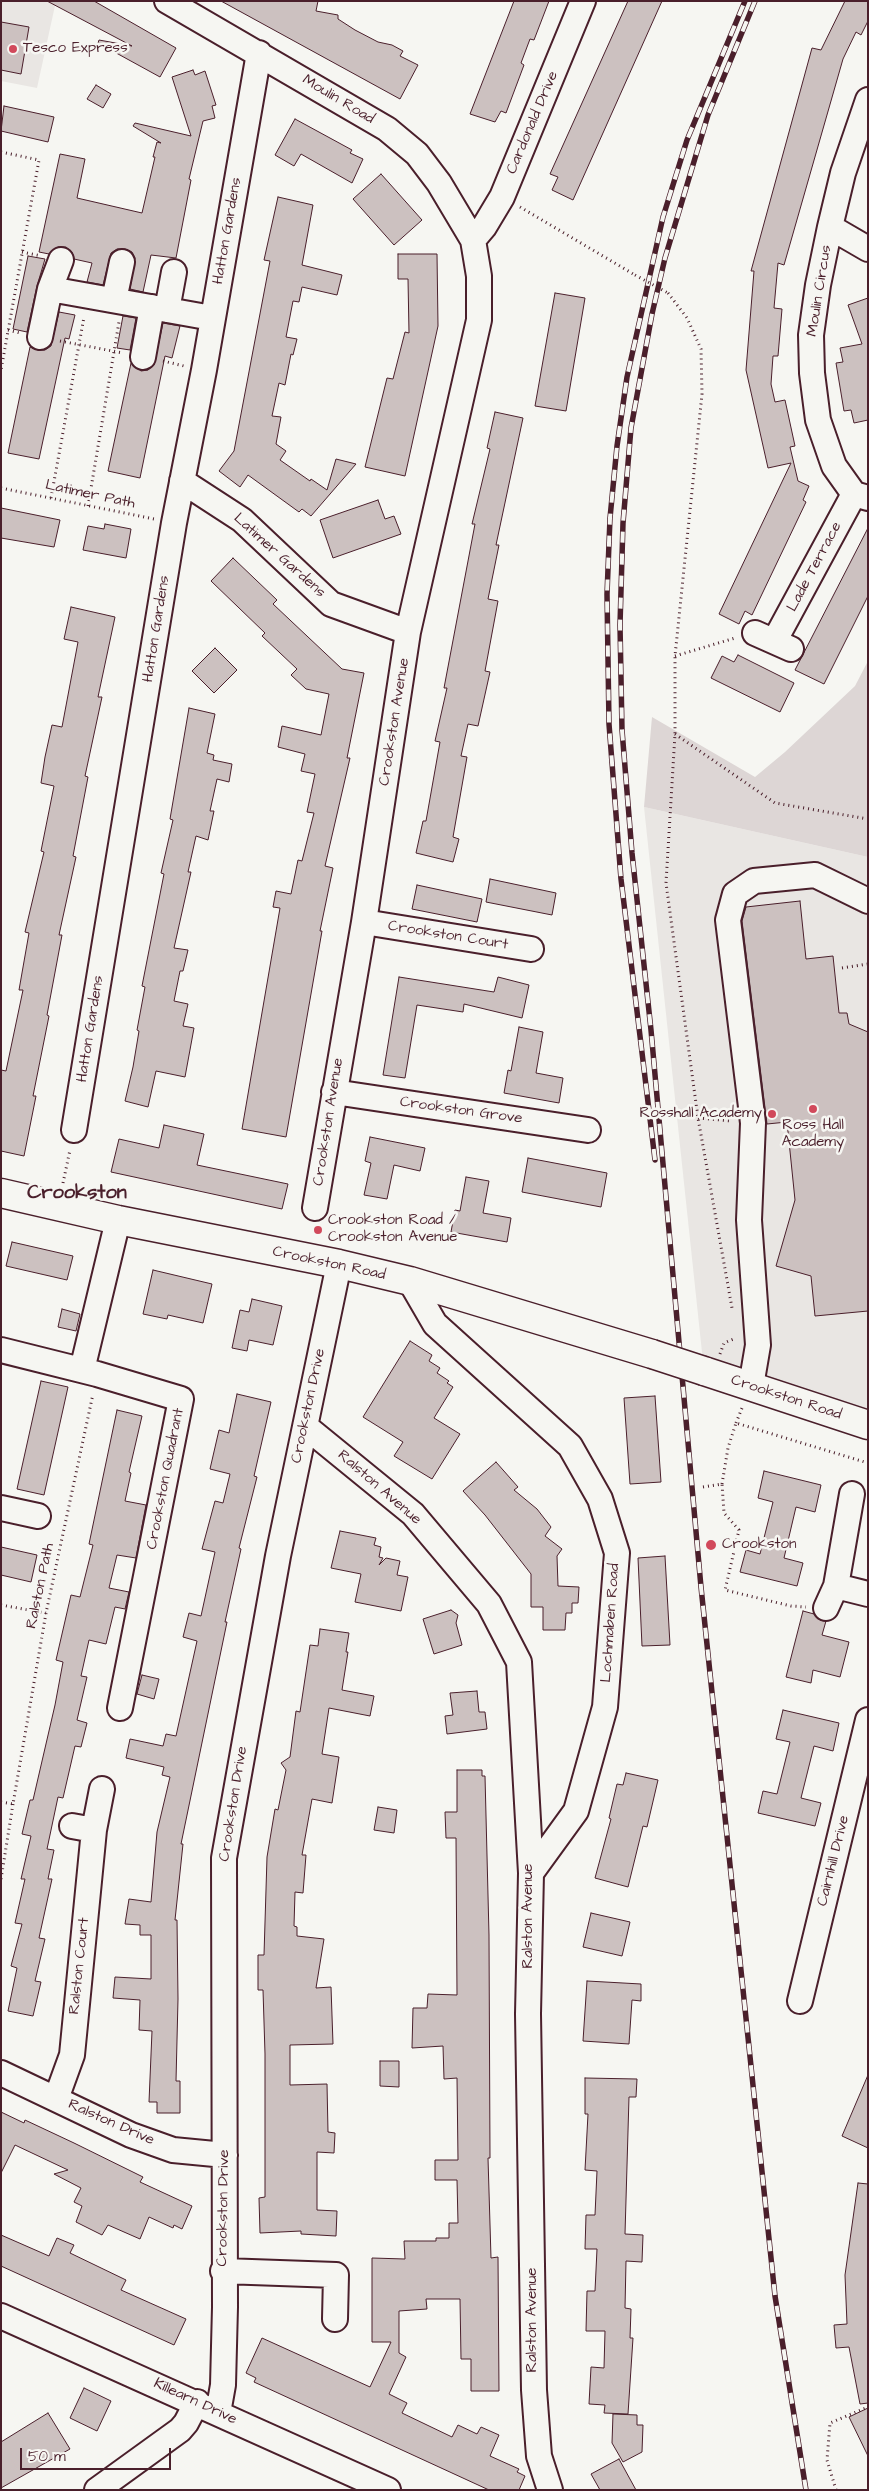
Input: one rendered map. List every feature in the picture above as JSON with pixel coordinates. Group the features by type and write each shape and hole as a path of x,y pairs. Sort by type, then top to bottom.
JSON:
{"main road":[{"name":"Crookston Road","path":"1,1193 118,1220 339,1264 410,1281 652,1354 868,1425"}],"street":[{"name":"Moulin Road","path":"167,1 387,129 417,154 439,182 473,240"},
{"name":"Cardonald Drive","path":"473,240 484,227 502,197 583,1"},
{"name":"Hatton Gardens","path":"74,1130 174,523 204,370 259,53"},
{"name":"Moulin Circus","path":"861,496 834,466 818,420 812,373 811,335 818,285 843,173 868,100"},
{"path":"830,227 868,249"},
{"name":"Crookston Avenue","path":"315,1208 364,922 408,632 479,320 478,276 473,240"},
{"path":"40,337 50,289 61,260"},
{"path":"118,301 122,262"},
{"path":"143,358 174,272"},
{"path":"50,289 212,318"},
{"name":"Latimer Gardens","path":"182,481 242,520 331,604 408,632"},
{"name":"Lade Terrace","path":"774,641 861,496"},
{"path":"751,1386 758,1345 749,1220 753,1123 728,920 735,894 754,881 815,875 868,901"},
{"name":"Crookston Court","path":"364,922 531,949"},
{"name":"Crookston Grove","path":"334,1092 588,1130"},
{"path":"90,1372 118,1220"},
{"name":"Crookston Drive","path":"218,2412 223,2385 225,2307 223,2271 225,2155 224,1858 278,1556 339,1264"},
{"name":"Lochmaben Road","path":"410,1281 435,1324 570,1446 600,1499 617,1553 605,1707 576,1811 531,1873"},
{"name":"Crookston Quadrant","path":"2,1353 90,1372 182,1399 115,1681 120,1708"},
{"name":"Ralston Avenue","path":"305,1426 413,1514 489,1604 520,1662 531,1873 528,2014 534,2390 539,2456 550,2490"},
{"path":"826,1608 836,1586 852,1494"},
{"path":"1,1508 38,1516"},
{"path":"836,1586 868,1594"},
{"name":"Cairnhill Drive","path":"800,2001 868,1720"},
{"name":"Ralston Court","path":"56,2099 72,2055 83,1828 102,1789"},
{"name":"Ralston Drive","path":"1,2073 131,2134 173,2150 225,2155"},
{"path":"223,2271 336,2275 335,2319"},
{"name":"Killearn Drive","path":"1,2316 197,2402 388,2490"},
{"path":"97,2490 180,2430 197,2402"}],"path":[{"path":"1,152 39,160 1,370"},
{"path":"502,197 668,293 687,318 701,349 702,394 675,656 675,734 666,883 698,1118 732,1309"},
{"path":"51,498 88,296"},
{"path":"88,506 113,351 118,301"},
{"path":"8,330 204,370"},
{"name":"Latimer Path","path":"1,488 174,523"},
{"path":"675,656 774,641"},
{"path":"675,734 775,803 868,818"},
{"path":"842,968 868,964"},
{"path":"698,1118 753,1123"},
{"path":"59,1206 74,1130"},
{"path":"709,1372 724,1343 737,1338 735,1328"},
{"name":"Ralston Path","path":"1,1879 90,1372"},
{"path":"826,1608 791,1606 725,1590 740,1530 724,1513 722,1484 728,1448 736,1423 868,1463"},
{"path":"703,1487 722,1484"},
{"path":"1,1605 46,1614"},
{"path":"1,1802 13,1804"},
{"path":"836,2490 827,2460 830,2423 868,2407"}],"shaded area":[{"path":"1,1 56,1 37,88 1,81"},
{"path":"868,661 868,857 644,807 652,717 755,777 785,752 855,686"},
{"name":"Rosshall Academy","path":"644,807 868,857 868,1425 704,1371"}],"building":[{"path":"47,1 94,1 176,48 160,77 98,43 99,40 132,46"},
{"path":"221,1 318,1 316,11 338,15 338,19 355,30 378,42 392,45 403,51 400,56 418,65 400,99"},
{"path":"514,1 549,1 534,40 530,39 521,63 524,65 506,113 501,111 495,122 470,114"},
{"path":"628,1 662,1 573,200 552,190 558,177 550,174"},
{"path":"845,1 868,1 868,21 861,35 856,32 843,59 784,265 778,263 774,308 782,309 778,356 773,356 771,384 775,402 785,400 795,446 790,447 798,481 809,486 803,500 806,502 752,615 745,611 739,624 719,614 791,463 768,468 746,370 754,271 751,271 812,48 821,50"},
{"name":"Tesco Express","path":"1,22 29,27 21,74 1,70"},
{"path":"193,70 195,75 205,71 216,105 212,106 215,118 203,121 189,179 191,180 176,258 151,255 143,292 130,289 135,258 132,252 125,249 117,249 111,253 103,285 87,282 92,263 74,259 72,252 66,247 58,247 49,254 39,252 60,154 85,159 77,198 142,213 157,142 161,143 133,126 135,123 191,136 172,77"},
{"path":"96,85 111,94 103,108 87,99"},
{"path":"4,106 54,117 48,142 1,131"},
{"path":"295,119 352,150 350,153 363,159 352,183 301,154 294,166 275,155"},
{"path":"381,174 422,220 394,245 353,199"},
{"path":"278,197 313,205 302,265 342,275 337,295 302,287 299,302 293,301 286,337 297,339 293,355 291,354 285,385 279,383 272,416 281,417 276,444 286,451 280,460 310,481 311,479 327,490 336,459 356,464 311,516 302,509 299,512 248,475 240,487 219,471 234,451 270,261 264,260"},
{"path":"398,254 437,254 438,326 405,476 365,467 387,378 393,379 405,332 409,333 408,279 398,279"},
{"path":"28,256 45,259 27,332 13,329"},
{"path":"555,293 585,298 566,411 535,406"},
{"path":"868,298 868,420 854,423 851,410 844,411 836,363 843,362 840,348 862,344 848,305"},
{"path":"59,312 75,315 69,339 65,338 39,459 8,453 30,347 45,350 51,346"},
{"path":"123,316 136,318 130,350 117,348"},
{"path":"163,323 180,326 172,358 165,356 140,478 108,471 131,363 141,371 148,370 154,365"},
{"path":"495,412 523,418 496,545 499,545 488,599 498,601 485,671 490,672 478,726 468,724 461,756 467,757 453,837 459,839 453,862 416,853 423,821 426,821 440,742 435,741 447,688 444,688 475,524 472,524 490,449 487,448"},
{"path":"378,500 385,519 394,516 401,534 333,558 320,520"},
{"path":"1,508 60,520 54,547 1,538"},
{"path":"105,524 131,529 126,558 83,550 88,526 104,529"},
{"path":"868,528 868,596 824,684 795,670"},
{"path":"233,558 277,600 273,604 342,669 364,673 347,758 350,758 325,866 333,868 320,931 322,931 286,1137 242,1129 280,908 273,907 276,891 291,894 298,860 302,861 314,813 307,812 315,774 301,771 305,754 278,747 282,726 321,735 329,694 306,689 291,675 297,669 262,636 265,633 211,581"},
{"path":"71,607 115,617 98,697 102,697 85,776 88,777 73,856 76,857 59,935 62,935 47,1015 49,1016 33,1096 36,1096 24,1156 1,1151 1,1070 6,1071 23,990 19,990 29,933 25,932 44,852 41,851 54,786 41,783 45,757 52,725 62,727 78,642 64,639"},
{"path":"215,648 237,670 214,693 192,671"},
{"path":"738,655 794,683 780,712 711,678 722,656 734,662"},
{"path":"189,708 215,714 207,753 214,755 213,760 232,764 229,782 217,779 210,811 214,811 208,840 196,836 188,872 191,872 174,948 188,950 183,971 180,971 174,1001 188,1004 183,1026 194,1028 185,1077 156,1071 148,1107 125,1101 139,1031 137,1030 145,987 142,986 164,874 161,873 173,820 170,819"},
{"path":"490,879 556,893 552,915 486,902"},
{"path":"417,885 482,899 477,922 412,909"},
{"name":"Ross Hall Academy","path":"800,901 806,959 833,956 839,1013 847,1013 849,1024 868,1032 868,1311 815,1316 811,1276 776,1266 795,1200 787,1122 767,1124 742,921 746,907"},
{"path":"399,977 494,992 498,977 529,985 522,1018 464,1004 463,1012 417,1005 405,1078 383,1075"},
{"path":"519,1027 543,1032 536,1073 563,1078 559,1103 504,1093 508,1070 511,1071"},
{"path":"164,1125 204,1134 197,1165 288,1184 282,1209 111,1172 119,1139 159,1148"},
{"path":"370,1137 425,1148 420,1171 394,1165 387,1199 364,1195 371,1163 365,1161"},
{"path":"528,1158 607,1173 601,1207 522,1192"},
{"path":"466,1177 489,1181 483,1213 511,1218 507,1242 451,1232 455,1210 460,1211"},
{"path":"12,1242 73,1256 67,1280 6,1266"},
{"path":"153,1270 212,1284 203,1323 168,1315 167,1319 143,1314"},
{"path":"252,1299 282,1306 273,1345 249,1340 247,1351 232,1348 240,1310 249,1312"},
{"path":"62,1309 80,1314 76,1331 58,1327"},
{"path":"410,1341 432,1355 429,1361 440,1368 437,1373 449,1381 447,1383 453,1387 434,1418 460,1434 432,1479 394,1456 403,1442 363,1417"},
{"path":"41,1381 68,1387 44,1495 17,1489"},
{"path":"237,1394 271,1402 254,1476 257,1477 239,1548 241,1549 225,1622 227,1622 181,1844 183,1844 175,1920 177,1920 178,1999 176,2081 180,2081 180,2113 157,2113 157,2102 149,2102 152,2031 139,2030 140,2000 113,1998 115,1977 151,1979 151,1935 140,1935 140,1925 125,1924 129,1899 151,1902 157,1832 170,1777 162,1775 164,1767 126,1758 130,1739 163,1746 166,1734 176,1736 197,1641 183,1637 189,1613 201,1616 215,1552 202,1549 215,1501 223,1503 230,1474 210,1469 219,1430 229,1433"},
{"path":"655,1396 661,1482 630,1484 624,1398"},
{"path":"117,1410 142,1416 129,1472 131,1473 125,1501 146,1505 136,1558 117,1555 109,1588 129,1592 125,1609 115,1607 106,1644 89,1640 81,1676 87,1677 77,1720 87,1723 81,1747 75,1746 63,1798 58,1797 47,1849 54,1850 48,1879 52,1879 39,1938 45,1939 35,1981 41,1982 33,2016 8,2011 17,1968 11,1966 22,1924 15,1923 25,1879 21,1879 31,1836 22,1834 30,1800 33,1800 55,1705 63,1662 56,1660 71,1595 80,1597 93,1545 89,1544"},
{"path":"496,1462 518,1487 514,1490 537,1509 551,1527 545,1536 562,1549 557,1556 558,1586 579,1587 578,1603 572,1603 572,1613 566,1613 565,1630 543,1630 543,1607 531,1607 531,1574 485,1515 463,1491"},
{"path":"764,1471 821,1485 815,1512 796,1507 784,1558 803,1563 797,1586 740,1572 746,1550 760,1554 773,1502 758,1498"},
{"path":"340,1531 376,1538 374,1545 381,1547 379,1557 383,1558 379,1565 386,1558 400,1561 397,1575 408,1577 401,1611 355,1602 361,1574 331,1568"},
{"path":"1,1547 37,1555 31,1582 1,1575"},
{"path":"665,1556 670,1645 642,1646 638,1558"},
{"path":"451,1610 458,1615 456,1623 462,1645 434,1654 423,1619"},
{"path":"803,1611 814,1614 820,1620 826,1621 822,1635 849,1642 840,1677 813,1670 811,1683 786,1677"},
{"path":"320,1629 349,1633 342,1690 374,1696 370,1716 329,1708 322,1754 339,1757 332,1803 312,1799 302,1855 306,1855 303,1893 295,1892 294,1926 297,1927 297,1936 324,1939 316,1988 331,1987 333,2044 290,2045 290,2085 327,2084 328,2132 335,2133 334,2153 317,2152 317,2210 337,2211 336,2236 301,2234 301,2231 260,2233 259,2198 265,2197 265,2054 263,1990 258,1990 258,1955 264,1955 267,1857 275,1809 278,1810 286,1770 281,1763 290,1757 296,1711 300,1712 310,1645 318,1646"},
{"path":"142,1675 159,1679 154,1699 137,1694"},
{"path":"477,1691 479,1712 485,1712 487,1729 447,1734 445,1716 453,1715 450,1693"},
{"path":"783,1710 839,1723 833,1751 814,1746 801,1798 821,1803 815,1826 758,1813 763,1791 777,1794 790,1742 776,1739"},
{"path":"457,1770 482,1770 482,1776 485,1776 489,1935 490,2158 488,2158 491,2258 498,2257 499,2391 471,2391 471,2359 461,2359 460,2299 426,2299 427,2309 399,2311 399,2353 406,2357 389,2394 407,2403 402,2413 452,2437 458,2425 477,2434 481,2427 499,2435 490,2456 519,2469 517,2472 525,2476 519,2490 489,2490 254,2382 256,2378 246,2373 262,2338 370,2387 391,2342 372,2342 372,2258 405,2259 404,2241 436,2241 436,2238 449,2238 449,2223 458,2223 457,2180 435,2180 435,2160 458,2160 457,2078 444,2079 443,2046 412,2048 413,2008 427,2008 428,1994 457,1995 456,1838 446,1838 445,1812 457,1812"},
{"path":"626,1773 658,1780 647,1827 643,1826 628,1887 595,1878 611,1819 609,1818 617,1784 623,1785"},
{"path":"378,1807 397,1810 394,1833 374,1830"},
{"path":"591,1913 630,1922 622,1956 583,1947"},
{"path":"587,1981 641,1984 641,2001 632,2000 629,2044 583,2041"},
{"path":"380,2061 399,2061 399,2087 380,2086"},
{"path":"868,2075 868,2148 842,2136"},
{"path":"585,2078 637,2079 636,2097 629,2097 625,2234 643,2235 642,2262 626,2261 625,2308 631,2309 630,2338 633,2338 628,2414 604,2413 605,2405 589,2404 591,2367 604,2368 605,2331 586,2331 587,2291 595,2291 597,2249 585,2249 586,2215 595,2215 597,2171 585,2170 588,2114 585,2114"},
{"path":"1,2112 24,2123 25,2120 74,2143 143,2177 140,2182 192,2206 182,2229 174,2225 173,2228 149,2217 140,2239 108,2225 102,2235 76,2222 82,2206 74,2202 81,2188 54,2174 68,2170 15,2145 1,2173"},
{"path":"858,2183 868,2184 868,2403 860,2404 849,2347 836,2348 834,2325 847,2324 845,2275"},
{"path":"1,2235 49,2256 57,2238 74,2245 70,2253 126,2280 121,2290 186,2319 174,2345 1,2266"},
{"path":"84,2388 111,2401 97,2431 70,2418"},
{"path":"868,2408 868,2456 849,2417"},
{"path":"48,2413 70,2449 1,2488 1,2442"},
{"path":"613,2414 637,2415 637,2425 643,2425 642,2452 623,2462 612,2443"},
{"path":"619,2459 636,2490 600,2490 591,2474"}],"railway":[{"path":"655,1160 621,879 609,724 607,594 610,518 617,446 627,377 663,217 687,140 745,1"},
{"path":"755,1 708,115 665,258 652,314 631,428 623,523 620,625 622,730 701,1587 775,2296 806,2490"}],"place":[{"name":"Tesco Express","path":"13,49"},
{"name":"Ross Hall Academy","path":"813,1109"},
{"name":"Rosshall Academy","path":"772,1114"},
{"name":"Crookston Road / Crookston Avenue","path":"318,1230"},
{"name":"Crookston","path":"711,1545"}],"district":[{"name":"Crookston","path":"77,1194"}]}
